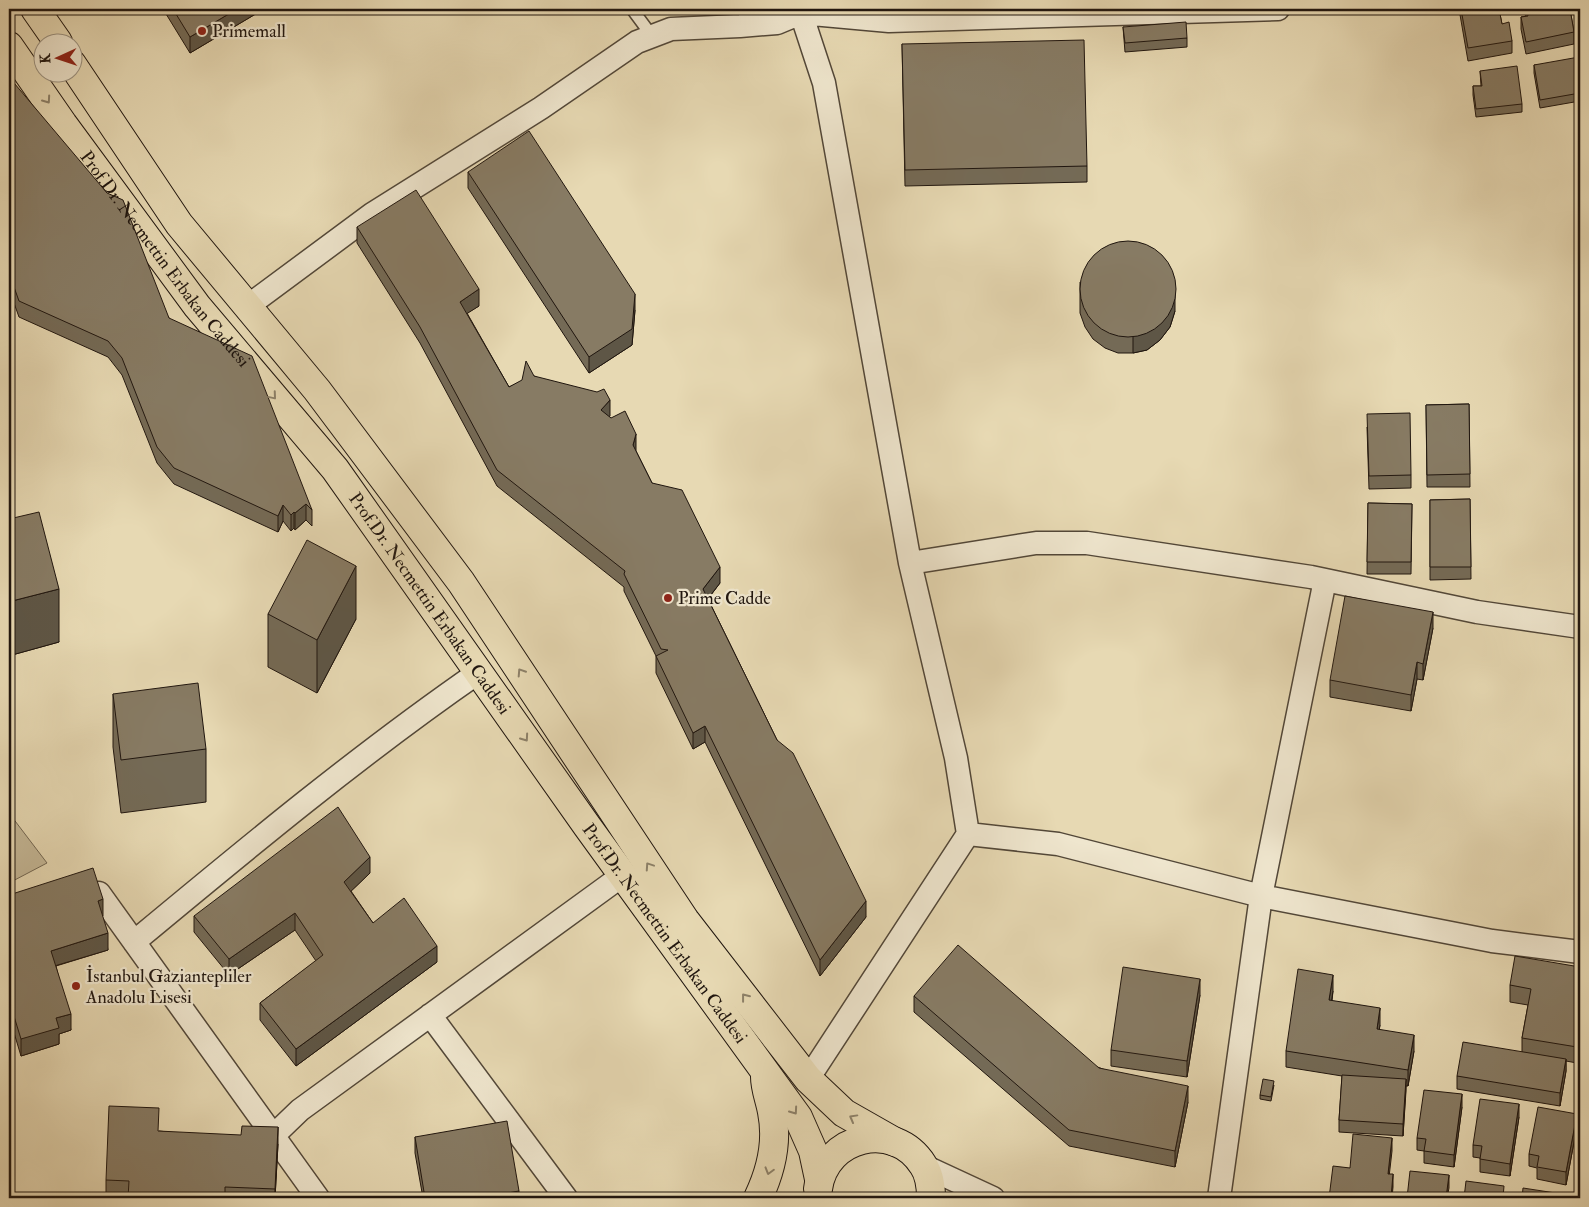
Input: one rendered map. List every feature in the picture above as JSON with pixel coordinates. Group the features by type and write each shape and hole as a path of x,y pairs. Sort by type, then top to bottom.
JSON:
{"main road":[{"path":"35,9 51,32"},
{"name":"Prof.Dr. Necmettin Erbakan Caddesi","path":"9,46 63,124 197,306 335,469 623,875 798,1117 813,1151 818,1189"},
{"name":"Prof.Dr. Necmettin Erbakan Caddesi","path":"82,79 179,224 317,390 461,582 685,920 808,1079 844,1113 911,1151 924,1166"},
{"path":"758,1198 770,1170 773,1155 773,1114 765,1083 765,1071"},
{"path":"818,1189 827,1162 841,1149 858,1140 876,1138 895,1142"},
{"path":"924,1166 930,1184 931,1198"}],"street":[{"path":"248,306 372,214 541,108 638,42 671,29 777,23 801,11 889,22 1278,9"},
{"path":"801,11 824,83 910,563 956,758 968,834 808,1079"},
{"path":"910,563 1036,543 1087,542 1324,580 1477,612 1580,628"},
{"path":"1219,1198 1261,896 1324,580"},
{"path":"134,942 253,843 442,697 479,672"},
{"path":"968,834 1058,844 1261,896 1492,941 1580,952"},
{"path":"273,1136 300,1110 623,875"},
{"path":"99,893 318,1198"},
{"path":"430,1015 566,1198"},
{"path":"924,1166 993,1198"}],"lane":[{"path":"632,9 652,36"}],"shaded area":[{"path":"9,813 47,863 9,883"}],"building":[{"path":"173,9 237,9 190,37"},
{"path":"1461,9 1499,9 1502,24 1509,22 1512,41 1468,48"},
{"path":"1526,9 1570,9 1574,32 1526,42 1521,17 1528,16"},
{"path":"1186,22 1187,38 1125,43 1123,27"},
{"path":"1084,40 1087,166 905,170 902,44"},
{"path":"1579,57 1580,93 1540,100 1534,65"},
{"path":"1517,66 1522,104 1476,109 1473,86 1482,86 1480,71"},
{"path":"9,77 107,193 123,200 169,318 252,356 312,510 306,504 291,515 283,505 278,516 174,468 157,447 122,358 108,341 19,301 9,273"},
{"path":"529,131 635,294 632,329 589,357 468,172"},
{"name":"Prime Cadde","path":"416,190 479,289 460,302 509,387 522,380 526,361 534,376 597,392 604,389 610,400 601,410 611,418 625,411 636,434 633,445 652,483 682,490 720,567 703,589 777,740 793,753 866,901 820,960 705,726 693,733 656,656 668,650 661,649 624,574 625,571 497,470 420,327 357,227"},
{"path":"1128,241 1146,245 1162,255 1172,271 1176,289 1172,307 1162,323 1146,333 1128,337 1110,333 1094,323 1084,307 1080,289 1084,271 1094,255 1110,245"},
{"path":"1469,404 1470,474 1427,475 1426,405"},
{"path":"1410,413 1411,475 1369,476 1367,414"},
{"path":"1470,499 1471,567 1430,567 1430,500"},
{"path":"1368,503 1412,504 1411,562 1367,562"},
{"path":"39,512 59,589 12,601 9,588 9,519"},
{"path":"307,540 356,566 317,640 268,614"},
{"path":"1345,596 1433,612 1423,664 1417,662 1411,695 1330,680"},
{"path":"198,683 206,749 121,760 113,694"},
{"path":"338,807 370,857 344,882 373,923 404,898 437,946 296,1049 260,1003 323,955 295,913 229,959 194,916"},
{"path":"93,868 103,899 98,901 108,933 51,951 71,1014 56,1018 59,1028 21,1039 9,1000 9,895"},
{"path":"958,945 1099,1068 1188,1086 1175,1151 1069,1130 914,996"},
{"path":"1515,956 1580,967 1580,1029 1577,1047 1522,1038 1531,989 1510,985"},
{"path":"1123,967 1200,979 1187,1061 1111,1050"},
{"path":"1298,969 1333,975 1329,1000 1380,1008 1377,1029 1414,1035 1408,1070 1286,1051"},
{"path":"1463,1042 1566,1059 1560,1093 1457,1076"},
{"path":"1342,1075 1406,1079 1403,1124 1339,1120"},
{"path":"1263,1079 1274,1081 1271,1097 1260,1095"},
{"path":"1424,1090 1462,1094 1454,1155 1424,1151 1426,1139 1417,1138"},
{"path":"1480,1099 1519,1104 1510,1164 1480,1159 1482,1146 1473,1145"},
{"path":"109,1106 159,1108 158,1131 241,1135 242,1126 278,1127 275,1189 225,1187 225,1198 128,1198 129,1181 106,1180"},
{"path":"1538,1107 1577,1114 1566,1172 1537,1167 1539,1156 1529,1154"},
{"path":"507,1121 519,1191 479,1198 425,1198 415,1137"},
{"path":"1353,1134 1392,1138 1388,1174 1393,1174 1391,1198 1329,1198 1333,1166 1350,1168"},
{"path":"1410,1171 1449,1175 1446,1198 1407,1198"},
{"path":"1466,1181 1504,1186 1503,1198 1464,1198"},
{"path":"1523,1188 1562,1194 1562,1198 1522,1198"}],"place":[{"name":"Primemall","path":"202,31"},
{"name":"Prime Cadde","path":"668,598"},
{"name":"İstanbul Gaziantepliler Anadolu Lisesi","path":"76,986"}]}
